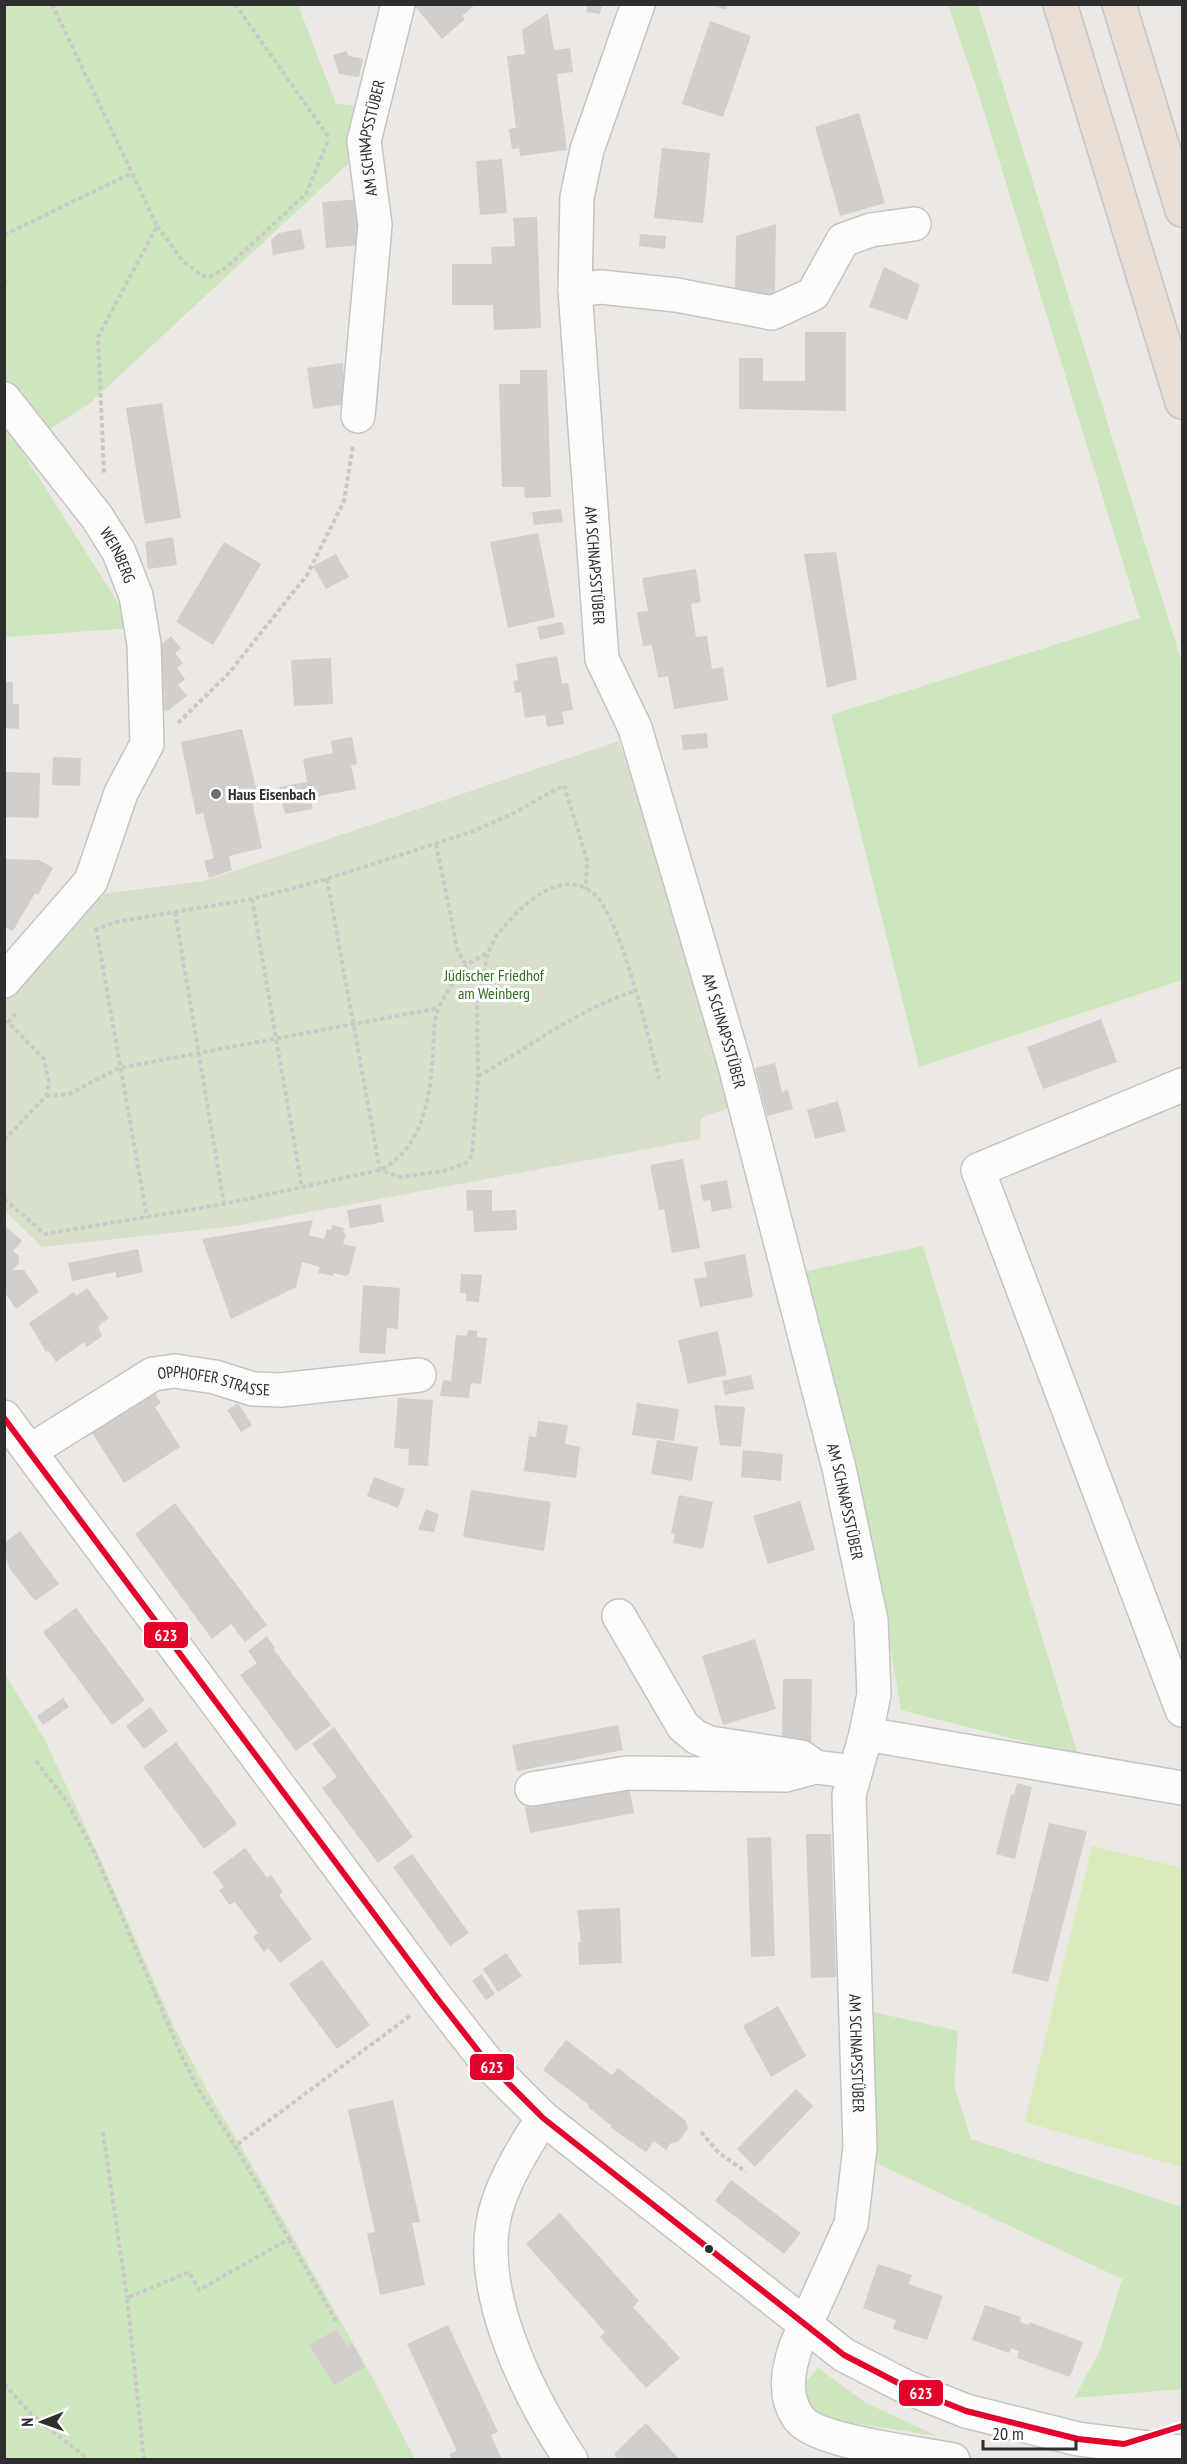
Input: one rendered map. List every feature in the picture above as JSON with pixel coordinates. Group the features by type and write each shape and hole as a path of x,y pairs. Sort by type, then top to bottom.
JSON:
{"highway":[{"path":"1060,4 1182,402"},
{"path":"1119,4 1182,210"}],"street":[{"name":"AM SCHNAPSSTÜBER","path":"358,416 375,225 364,141 398,4"},
{"name":"AM SCHNAPSSTÜBER","path":"638,4 587,150 577,197 575,290 602,659 635,728 734,1062 836,1456 871,1620 873,1694 866,1734 849,1795 860,2147 851,2224 805,2325"},
{"path":"575,290 600,286 676,295 772,313 813,294 843,240 871,230 914,224"},
{"name":"WEINBERG","path":"4,399 97,517 119,552 136,596 144,644 147,744 121,793 91,881 14,993"},
{"path":"1182,1085 978,1170 1182,1710"},
{"name":"OPPHOFER STRASSE","path":"30,1451 153,1374 175,1371 215,1377 253,1389 281,1390 419,1375"},
{"path":"4,1417 436,1997 486,2061 543,2118 844,2355 906,2386 966,2411 1078,2439 1182,2452"},
{"path":"619,1616 683,1726 696,1737 710,1743 801,1757 815,1767"},
{"path":"866,1734 1182,1788"},
{"path":"531,1789 627,1773 785,1775 815,1767 855,1772"},
{"path":"543,2118 525,2147 498,2203 491,2240 492,2276 510,2344 530,2389 572,2460"},
{"path":"805,2325 790,2365 787,2391 798,2419 817,2430 859,2444 953,2460"},
{"path":"1124,2444 1182,2426"}],"path":[{"path":"52,4 157,226 183,261 201,275 210,277 226,267 306,194 329,139"},
{"path":"235,4 329,139"},
{"path":"329,139 364,141"},
{"path":"4,235 132,173"},
{"path":"97,517 104,479 98,337 157,226"},
{"path":"147,744 176,725 229,673 307,575 344,501 358,416"},
{"path":"89,933 96,928 115,922 252,899 327,879 436,844 512,814 564,786 587,860 586,889"},
{"path":"436,844 458,952 467,966"},
{"path":"327,879 380,1170"},
{"path":"380,1170 400,1177 444,1171 466,1163 472,1155 478,1077 477,1005 488,952 496,936 517,911 539,894 557,886 577,884 586,889 595,895 610,916 635,991 659,1079"},
{"path":"252,899 302,1188"},
{"path":"175,912 224,1204"},
{"path":"96,928 147,1218"},
{"path":"4,1199 45,1234 224,1204 380,1170 391,1164 408,1147 423,1121 439,1008 467,966 488,952"},
{"path":"478,1077 516,1055 568,1019 612,998 635,991"},
{"path":"4,1026 8,1022 14,993"},
{"path":"46,1096 69,1094 119,1068 439,1008"},
{"path":"4,1140 46,1096 49,1082 44,1059 8,1022"},
{"path":"36,1761 68,1802 95,1854 183,2059 199,2090 236,2146 338,2323"},
{"path":"236,2146 410,2017"},
{"path":"103,2132 127,2298 144,2460"},
{"path":"701,2132 719,2153 746,2172"},
{"path":"127,2298 189,2272 199,2290 289,2239"},
{"path":"4,2384 32,2415 89,2460"}],"green space":[{"path":"5,5 298,5 336,104 363,106 353,159 89,404 20,448 134,628 5,637"},
{"path":"948,5 978,5 1182,663 1182,980 919,1067 831,715 1140,618 978,92"},
{"name":"Jüdischer Friedhof am Weinberg","path":"619,741 735,1105 701,1118 700,1139 235,1226 42,1247 5,1211 5,996 94,895 204,881"},
{"path":"923,1246 1078,1755 901,1710 887,1629 802,1272"},
{"path":"5,1674 45,1740 173,2025 210,2096 369,2371 415,2459 5,2458"},
{"path":"1092,1846 1182,1868 1182,2167 1025,2122"},
{"path":"869,2011 958,2031 954,2085 971,2139 1182,2207 1182,2389 1074,2398 1100,2351 1122,2279 870,2160"},
{"path":"818,2368 866,2403 937,2436 833,2420 809,2407 806,2382"}],"building":[{"path":"413,4 476,4 462,16 465,19 442,39"},
{"path":"588,4 602,4 600,14 586,12"},
{"path":"710,4 728,4 726,10"},
{"path":"548,13 554,50 570,48 573,72 557,74 567,150 520,156 519,148 512,149 509,129 516,128 507,56 525,54 522,30"},
{"path":"710,21 751,36 723,117 682,104"},
{"path":"346,51 349,56 363,59 359,77 339,74 333,55"},
{"path":"859,113 885,203 840,216 815,127"},
{"path":"662,148 710,153 703,223 654,218"},
{"path":"502,159 507,213 480,215 476,161"},
{"path":"360,199 364,245 326,248 322,202"},
{"path":"537,217 541,328 494,330 493,305 452,305 452,264 492,264 491,247 515,246 513,218"},
{"path":"776,224 775,294 735,294 736,236"},
{"path":"301,229 305,249 273,255 271,240 279,233"},
{"path":"640,234 666,236 665,249 639,246"},
{"path":"884,267 920,285 907,320 869,307"},
{"path":"805,332 846,332 846,411 739,409 739,358 763,358 763,381 805,381"},
{"path":"343,363 345,404 313,409 307,368"},
{"path":"520,370 547,370 551,497 525,498 524,487 502,487 499,384 520,384"},
{"path":"162,403 181,518 145,524 126,408"},
{"path":"561,509 563,522 534,525 532,512"},
{"path":"538,533 555,617 508,628 490,542"},
{"path":"173,537 177,565 148,569 145,542"},
{"path":"224,542 261,564 213,645 176,622"},
{"path":"836,552 857,679 827,688 804,554"},
{"path":"336,554 349,577 326,589 313,566"},
{"path":"696,569 701,602 691,604 696,637 707,636 712,669 723,667 728,700 674,709 668,676 658,678 652,645 643,646 637,612 648,611 642,578"},
{"path":"562,622 565,634 540,640 537,627"},
{"path":"171,636 181,648 175,653 183,663 177,668 185,679 178,685 187,696 166,712 157,701 165,696 156,684 163,679 155,670 162,663 152,652"},
{"path":"557,656 562,684 568,683 573,710 562,712 564,724 547,727 545,715 525,718 521,692 515,693 513,681 518,680 516,664"},
{"path":"331,658 333,704 294,706 291,660"},
{"path":"4,682 13,682 13,704 19,704 19,729 4,728"},
{"path":"242,729 259,800 252,801 262,848 229,856 232,870 209,878 204,861 214,858 203,813 196,815 181,742"},
{"path":"707,733 708,748 683,750 681,735"},
{"path":"352,737 357,764 351,765 356,789 310,798 313,809 285,814 279,787 307,782 303,759 333,753 331,741"},
{"path":"53,757 81,758 80,786 52,785"},
{"path":"4,772 40,773 39,818 4,817"},
{"path":"4,859 39,860 53,868 38,895 35,893 13,931 4,927"},
{"path":"1101,1019 1117,1062 1043,1089 1027,1047"},
{"path":"775,1063 782,1092 788,1090 793,1109 767,1116 755,1068"},
{"path":"838,1101 846,1131 815,1139 807,1110"},
{"path":"683,1159 700,1248 672,1253 664,1209 659,1210 650,1165"},
{"path":"727,1180 732,1208 712,1212 710,1200 703,1201 700,1185"},
{"path":"466,1190 492,1190 492,1211 516,1210 517,1230 474,1232 473,1210 467,1211"},
{"path":"381,1204 384,1222 350,1228 347,1210"},
{"path":"313,1220 309,1235 324,1239 327,1229 331,1230 332,1225 344,1228 343,1233 346,1234 343,1244 356,1247 349,1275 334,1273 333,1276 318,1273 320,1267 302,1262 296,1287 231,1319 202,1239"},
{"path":"4,1225 22,1241 13,1251 19,1256 19,1262 13,1270 24,1270 39,1292 16,1309 4,1291"},
{"path":"138,1249 143,1272 116,1278 116,1272 72,1281 68,1263"},
{"path":"745,1254 753,1297 700,1307 694,1279 707,1277 704,1262"},
{"path":"461,1274 482,1275 479,1302 466,1301 466,1293 460,1293"},
{"path":"363,1285 400,1288 398,1329 387,1328 385,1354 359,1353"},
{"path":"87,1288 109,1318 98,1326 102,1336 87,1347 84,1342 56,1362 48,1350 46,1352 29,1323 74,1292 76,1296"},
{"path":"468,1330 477,1331 477,1337 487,1338 481,1384 471,1383 469,1398 440,1396 443,1380 451,1381 456,1335 467,1336"},
{"path":"718,1331 727,1375 688,1384 678,1340"},
{"path":"751,1375 754,1389 725,1395 722,1381"},
{"path":"150,1385 161,1403 155,1407 180,1447 124,1483 87,1425"},
{"path":"398,1398 433,1400 428,1466 408,1465 409,1449 394,1448"},
{"path":"238,1403 252,1425 241,1432 227,1410"},
{"path":"637,1403 679,1409 674,1441 632,1435"},
{"path":"714,1405 745,1407 741,1447 720,1445"},
{"path":"538,1421 568,1425 565,1444 580,1447 576,1478 524,1471 529,1436 536,1437"},
{"path":"657,1440 698,1447 692,1481 651,1474"},
{"path":"743,1450 783,1454 781,1481 741,1477"},
{"path":"374,1477 405,1489 398,1508 367,1496"},
{"path":"471,1490 551,1502 544,1551 463,1537"},
{"path":"679,1495 713,1502 703,1549 673,1543 675,1534 671,1533"},
{"path":"800,1501 815,1550 768,1564 753,1516"},
{"path":"175,1503 267,1625 245,1642 231,1624 212,1639 135,1534"},
{"path":"426,1509 439,1514 434,1532 418,1530"},
{"path":"20,1531 59,1584 35,1601 10,1569 4,1552 4,1543"},
{"path":"76,1608 145,1700 112,1725 43,1632"},
{"path":"267,1636 274,1650 331,1725 296,1751 240,1675 257,1663 248,1651"},
{"path":"755,1639 776,1709 723,1725 702,1656"},
{"path":"783,1679 812,1679 811,1746 782,1742"},
{"path":"63,1698 69,1707 43,1725 37,1716"},
{"path":"150,1707 168,1731 144,1749 126,1726"},
{"path":"618,1725 623,1750 517,1771 512,1745"},
{"path":"334,1727 413,1837 378,1863 322,1788 337,1777 312,1744"},
{"path":"176,1742 237,1824 204,1849 143,1767"},
{"path":"1017,1783 1032,1787 1015,1859 996,1854 1011,1794 1014,1795"},
{"path":"629,1787 634,1813 530,1833 525,1807"},
{"path":"1049,1823 1087,1831 1048,1982 1012,1973"},
{"path":"806,1834 831,1834 836,1977 811,1978"},
{"path":"771,1837 775,1956 751,1957 747,1838"},
{"path":"245,1848 267,1878 271,1875 283,1892 279,1895 312,1939 280,1963 268,1948 264,1952 253,1937 258,1933 235,1902 229,1905 219,1890 224,1887 213,1872"},
{"path":"412,1854 469,1933 450,1946 393,1867"},
{"path":"620,1908 622,1963 579,1965 578,1942 581,1942 577,1910"},
{"path":"506,1953 522,1976 498,1992 483,1969"},
{"path":"322,1960 370,2025 337,2049 289,1984"},
{"path":"481,1974 495,1994 486,2000 472,1981"},
{"path":"778,2006 806,2056 771,2077 743,2026"},
{"path":"566,2040 612,2075 618,2068 686,2121 688,2129 678,2142 671,2143 666,2150 654,2141 646,2152 610,2127 612,2126 588,2107 589,2105 543,2070"},
{"path":"796,2089 813,2106 755,2167 737,2149"},
{"path":"393,2100 420,2222 412,2223 425,2285 380,2295 367,2233 375,2232 348,2110"},
{"path":"731,2180 801,2233 784,2254 715,2201"},
{"path":"560,2213 639,2301 633,2307 680,2358 646,2388 600,2337 605,2332 526,2244"},
{"path":"878,2264 912,2275 909,2284 943,2296 927,2340 893,2329 896,2320 863,2308"},
{"path":"985,2305 1021,2317 1020,2322 1029,2325 1029,2322 1083,2342 1070,2377 1017,2358 1019,2351 1011,2348 1009,2353 972,2340"},
{"path":"448,2325 498,2432 491,2435 502,2460 452,2460 449,2454 457,2451 407,2344"},
{"path":"337,2329 347,2346 352,2343 365,2367 334,2385 309,2345"},
{"path":"646,2423 680,2460 619,2460 614,2454"}],"transit line":[{"name":"623","path":"4,1418 436,1997 486,2061 543,2118 844,2355 906,2387 966,2411 1078,2439 1124,2444 1182,2426"}],"place":[{"name":"Haus Eisenbach","path":"216,794"}]}
